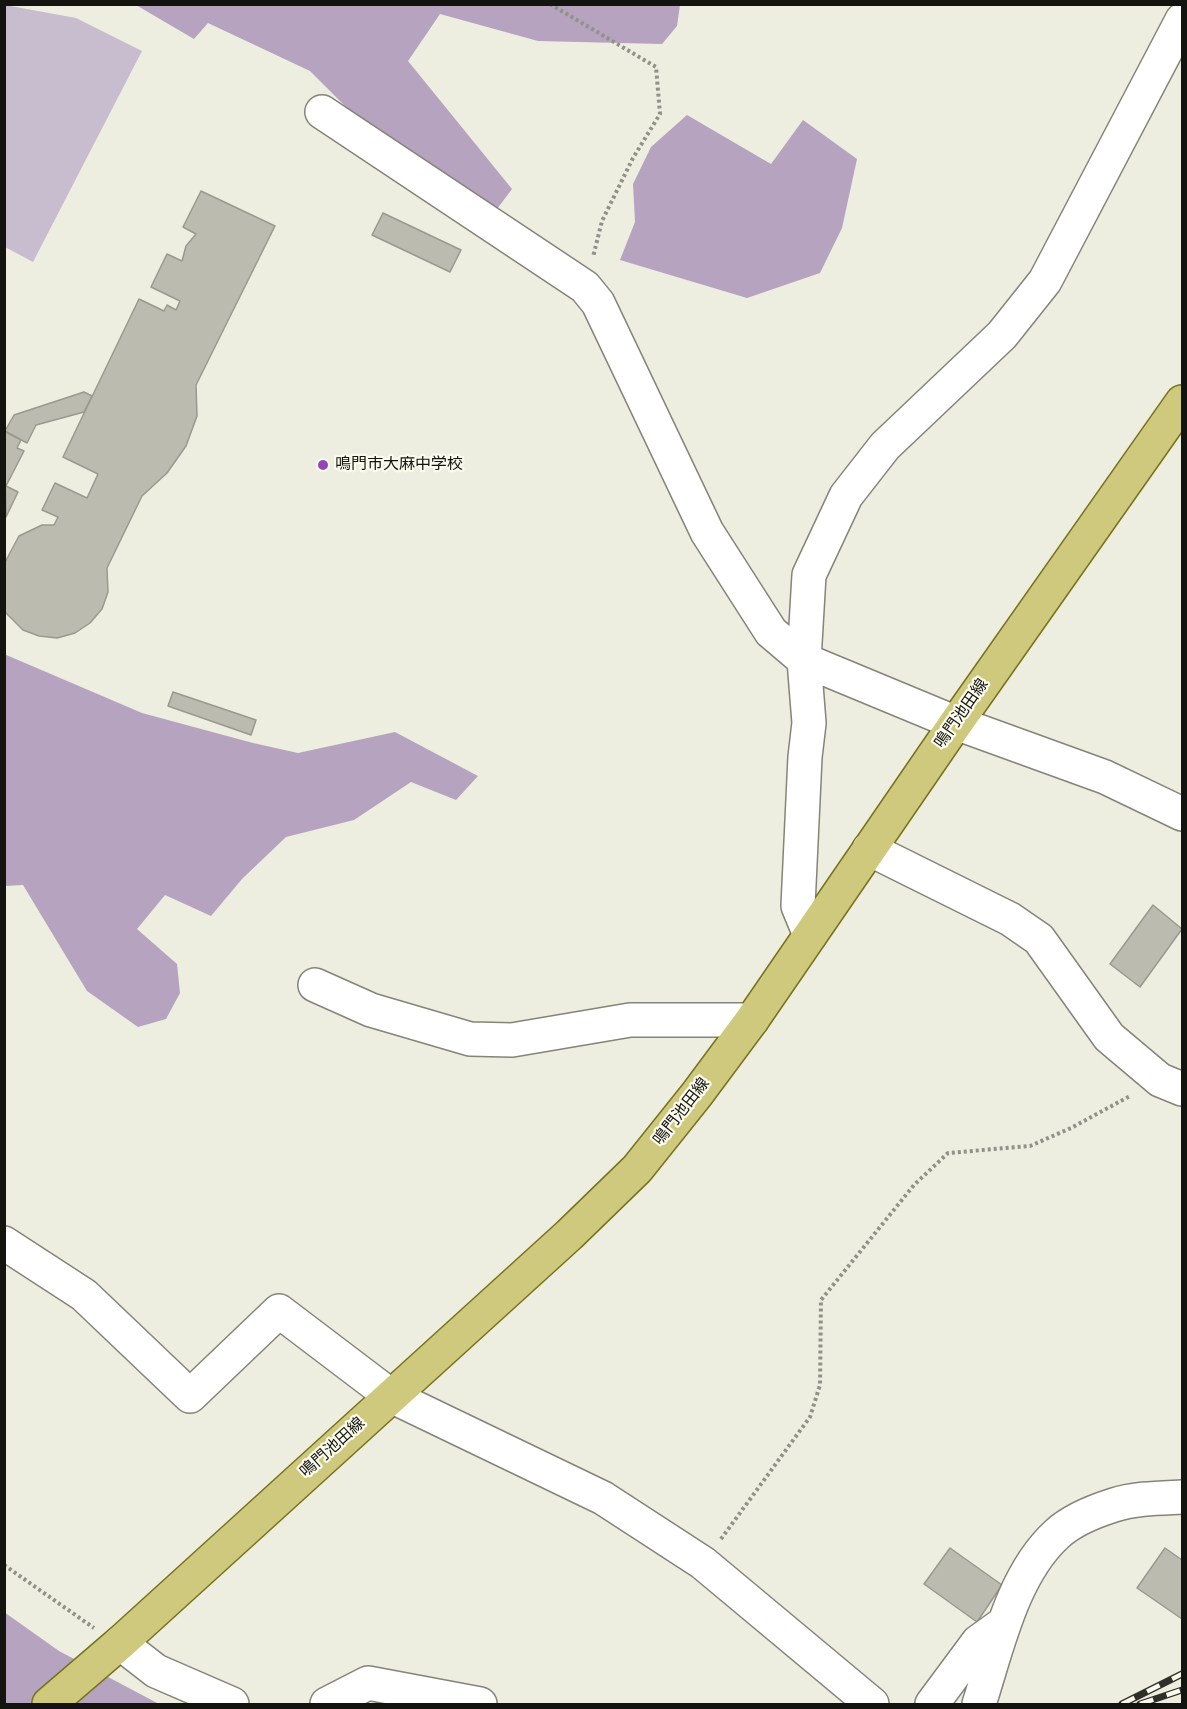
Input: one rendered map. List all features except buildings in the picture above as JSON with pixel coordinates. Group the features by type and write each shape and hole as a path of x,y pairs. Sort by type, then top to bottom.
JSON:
{"main road":[{"name":"鳴門池田線","path":"49,1704 120,1643 569,1235 637,1168 752,1020 956,723 1182,402"}],"street":[{"path":"810,935 798,906 805,757 810,723 804,660 805,605 809,576 846,496 885,446 1002,335 1045,281 1182,20"},
{"path":"322,112 585,287 598,303 707,532 771,632 804,660 956,723 1105,777 1182,814"},
{"path":"869,849 1010,919 1040,939 1095,1021 1109,1036 1171,1084"},
{"path":"315,985 372,1010 470,1039 512,1040 630,1020 752,1020"},
{"path":"4,1243 84,1295 190,1396 279,1311 391,1396 603,1498 703,1563 872,1704"},
{"path":"979,1704 1004,1624 1035,1561 1057,1534 1084,1516 1116,1504 1182,1497"},
{"path":"932,1704 978,1642 1004,1624"},
{"path":"120,1643 156,1671 232,1704"},
{"path":"327,1704 368,1683 480,1704"}],"path":[{"path":"550,4 656,67 660,114 633,158 602,221 585,287"},
{"path":"703,1563 810,1418 820,1385 821,1300 915,1185 948,1153 1030,1146 1171,1084"},
{"path":"4,1565 76,1617 120,1643"}],"shaded area":[{"path":"5,5 76,18 142,51 33,262 5,247"},
{"path":"136,5 680,5 677,26 662,44 538,41 440,14 408,61 512,189 497,209 350,111 310,71 208,23 194,39"},
{"path":"687,115 771,164 803,120 857,159 842,228 820,273 747,298 620,260 635,222 633,184 651,147"},
{"path":"4,654 142,713 253,743 298,753 395,732 478,776 456,800 411,782 354,820 286,837 242,879 211,916 165,895 137,929 177,964 180,993 166,1019 138,1027 87,991 23,885 5,886"},
{"path":"4,1612 59,1651 159,1704 5,1704"}],"railway":[{"path":"1122,1704 1182,1674"},
{"path":"1140,1704 1182,1690"}],"place":[{"name":"鳴門市大麻中学校","path":"323,465"}]}
